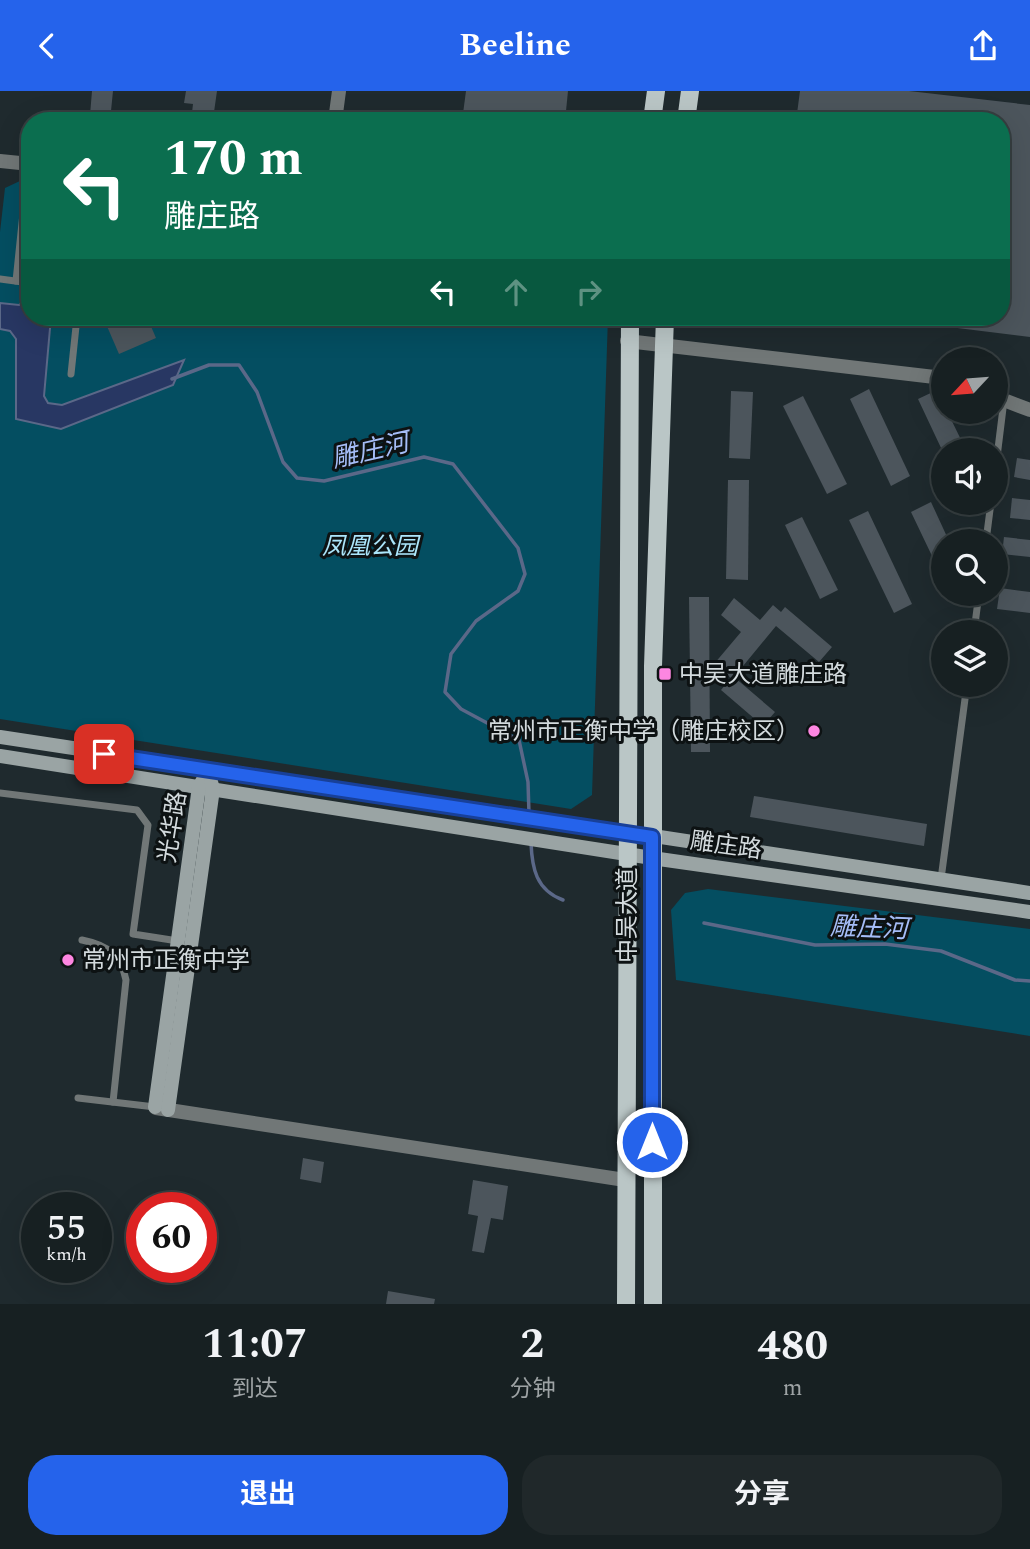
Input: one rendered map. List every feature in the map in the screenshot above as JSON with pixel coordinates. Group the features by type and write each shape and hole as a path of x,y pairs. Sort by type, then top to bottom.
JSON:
{"main road":[{"path":"653,112 656,91"},
{"path":"687,112 690,91"},
{"name":"中吴大道","path":"626,1304 625,834 629,326"},
{"name":"中吴大道","path":"653,1304 652,837 664,326"},
{"name":"雕庄路","path":"0,737 625,834 1030,893"},
{"name":"雕庄路","path":"0,756 538,840 1030,912"},
{"name":"光华路","path":"162,1109 178,941 209,770"},
{"name":"光华路","path":"162,1109 206,788"}],"street":[{"path":"336,112 338,91"},
{"path":"0,161 21,163"},
{"path":"628,341 931,377"},
{"path":"1008,402 1030,410"},
{"path":"162,1109 625,1180"}],"lane":[{"path":"16,281 21,227"},
{"path":"0,279 21,281"},
{"path":"71,374 76,326"},
{"path":"941,880 965,697"},
{"path":"0,793 137,810 148,825 133,934 178,941"},
{"path":"82,940 110,950 122,964 126,980 113,1102"},
{"path":"78,1098 162,1109"}],"green space":[{"name":"凤凰公园","path":"21,180 21,326 608,326 592,795 571,809 0,719 0,232 5,188"},
{"path":"708,889 1030,929 1030,1036 676,980 671,910 685,893"}],"shaded area":[{"path":"0,303 21,303 21,326 50,326 44,396 48,403 62,405 184,360 173,385 61,429 16,419 16,339 10,331 0,329"}],"building":[{"path":"92,91 113,91 111,111 90,112"},
{"path":"186,91 217,91 214,112 192,112 193,104 184,103"},
{"path":"466,91 568,91 566,112 463,112"},
{"path":"800,91 909,91 1030,105 1030,337 941,326 1010,326 1010,112 797,112"},
{"path":"107,326 151,326 156,338 119,354"},
{"path":"869,389 910,476 891,486 850,399"},
{"path":"731,391 753,392 750,459 729,458"},
{"path":"931,393 931,424 953,424 960,438 936,438 918,399"},
{"path":"803,396 847,484 827,494 783,406"},
{"path":"1017,458 1030,460 1030,480 1014,477"},
{"path":"728,480 749,480 748,580 726,579"},
{"path":"1012,498 1030,500 1030,520 1010,518"},
{"path":"931,502 931,515 937,515 943,529 931,529 931,554 911,512"},
{"path":"868,511 912,604 894,613 849,520"},
{"path":"802,517 838,590 820,599 785,525"},
{"path":"1008,537 1030,540 1030,557 1008,555"},
{"path":"1008,589 1030,592 1030,613 997,609 997,606 1008,606"},
{"path":"689,597 709,597 710,752 691,752"},
{"path":"734,598 760,620 773,605 781,612 785,607 832,647 819,662 776,626 734,677 775,712 763,726 721,690 731,678 714,664 741,632 721,615"},
{"path":"754,796 927,824 924,846 750,817"},
{"path":"303,1158 324,1162 321,1183 300,1179"},
{"path":"473,1180 508,1186 503,1220 491,1218 484,1253 472,1251 478,1216 468,1214"},
{"path":"388,1291 435,1299 434,1304 386,1304"}],"waterway":[{"name":"雕庄河","path":"172,379 209,365 239,365 257,392 283,462 297,478 324,481 424,457 453,464 518,548 525,574 518,591 476,621 451,654 445,692 461,709 519,740 528,782 529,814"},
{"name":"雕庄河","path":"531,843 537,877 547,890 563,900"},
{"name":"雕庄河","path":"704,923 815,945 885,944 941,951 1015,980 1030,981"}],"place":[{"name":"中吴大道雕庄路","path":"665,674"},
{"name":"常州市正衡中学（雕庄校区）","path":"814,731"},
{"name":"常州市正衡中学","path":"68,960"}],"route":[{"path":"104,754 652,837 652,1142"}]}
